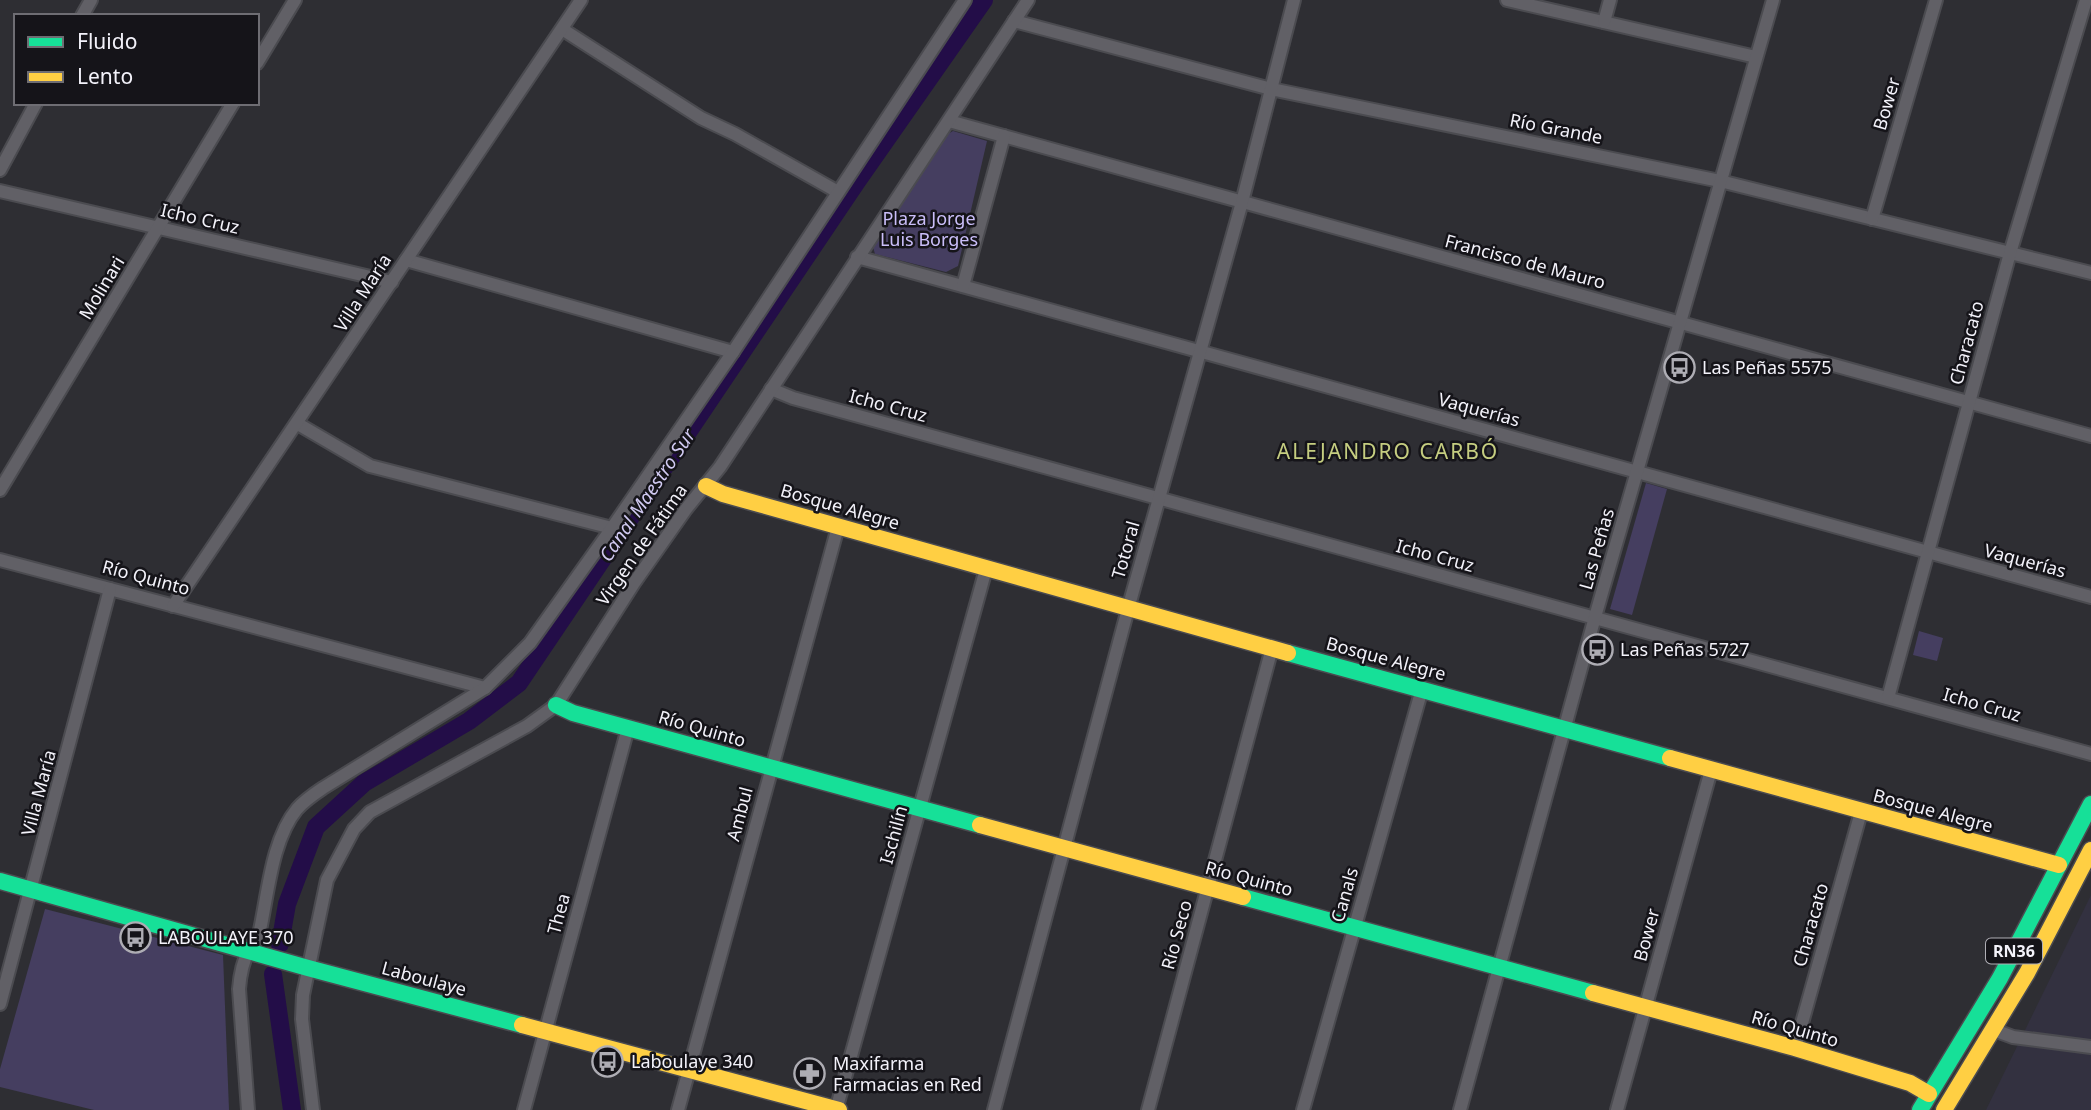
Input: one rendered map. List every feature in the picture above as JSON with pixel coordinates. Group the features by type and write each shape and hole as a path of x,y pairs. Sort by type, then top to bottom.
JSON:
{"main road":[{"name":"Bosque Alegre","path":"706,486 723,494 1128,609 2059,865"},
{"name":"Río Quinto","path":"556,705 573,713 771,768 1795,1048 1910,1083 1929,1094"},
{"name":"RN36","path":"1920,1110 2000,978 2091,804"},
{"name":"RN36","path":"1944,1110 1994,1030 2091,850"},
{"name":"Laboulaye","path":"0,881 308,968 837,1110"}],"street":[{"path":"259,60 295,0"},
{"name":"Villa María","path":"173,606 581,0"},
{"name":"Virgen de Fátima","path":"313,1110 302,1019 303,995 327,880 360,820 383,804 527,726 556,705 634,583 686,509 720,467 1028,0"},
{"name":"Totoral","path":"994,1110 1128,609 1242,202 1294,0"},
{"path":"1507,0 1756,57"},
{"path":"1604,22 1610,0"},
{"name":"Las Peñas","path":"1460,1110 1595,617 1773,0"},
{"name":"Bower","path":"1872,219 1936,0"},
{"name":"Characato","path":"1888,698 2010,253 2086,0"},
{"name":"Virgen de Fátima","path":"248,1110 239,989 248,950 260,930 275,855 298,807 323,788 485,688 530,643 733,352 962,1"},
{"name":"Río Grande","path":"1014,21 1271,89 1720,181 2091,273"},
{"path":"562,29 701,118 838,192"},
{"path":"0,170 35,105"},
{"name":"Molinari","path":"0,490 232,105"},
{"name":"Francisco de Mauro","path":"949,121 2091,436"},
{"path":"962,286 1004,136"},
{"name":"Icho Cruz","path":"0,191 392,282"},
{"name":"Vaquerías","path":"857,257 2091,597"},
{"path":"406,260 733,352"},
{"name":"Icho Cruz","path":"771,389 793,398 2091,754"},
{"path":"298,424 370,466 612,528"},
{"name":"Ambul","path":"678,1110 838,527"},
{"name":"Río Quinto","path":"0,560 485,688"},
{"name":"Ischilín","path":"837,1110 986,569"},
{"name":"Villa María","path":"0,1004 110,589"},
{"name":"Río Seco","path":"1148,1110 1272,648"},
{"name":"Canals","path":"1303,1110 1422,689"},
{"name":"Thea","path":"524,1110 628,728"},
{"name":"Bower","path":"1617,1110 1711,770"},
{"name":"Characato","path":"1795,1048 1861,812"},
{"path":"1994,1030 2013,1037 2091,1047"}],"shaded area":[{"path":"2091,895 2091,1110 1986,1110"}],"green space":[{"name":"Plaza Jorge Luis Borges","path":"953,131 987,141 958,266 946,272 875,254 873,247 946,135"},
{"path":"1646,483 1667,489 1632,615 1610,609"},
{"path":"1919,631 1943,638 1937,661 1913,655"},
{"path":"45,909 223,955 229,1110 94,1110 0,1087 0,1069"}],"waterway":[{"name":"Canal Maestro Sur","path":"280,944 287,904 316,827 364,783 469,721 519,683 856,183 984,0"},
{"name":"Canal Maestro Sur","path":"273,974 292,1110"}],"traffic: fast":[{"path":"1288,653 1670,758"},
{"path":"556,705 573,713 980,825"},
{"path":"1920,1110 2000,978 2091,804"},
{"path":"0,881 522,1025"},
{"path":"1243,897 1593,993"}],"traffic: slow":[{"path":"706,486 723,494 1288,653"},
{"path":"1670,758 2059,865"},
{"path":"980,825 1243,897"},
{"path":"1944,1110 2027,973 2091,850"},
{"path":"1593,993 1795,1048 1910,1083 1929,1094"},
{"path":"522,1025 839,1110"}],"place":[{"name":"Las Peñas 5575","path":"1679,368"},
{"name":"Las Peñas 5727","path":"1597,650"},
{"name":"LABOULAYE 370","path":"135,938"},
{"name":"Laboulaye 340","path":"608,1062"},
{"name":"Maxifarma Farmacias en Red","path":"810,1074"}],"district":[{"name":"ALEJANDRO CARBÓ","path":"1388,452"}]}
